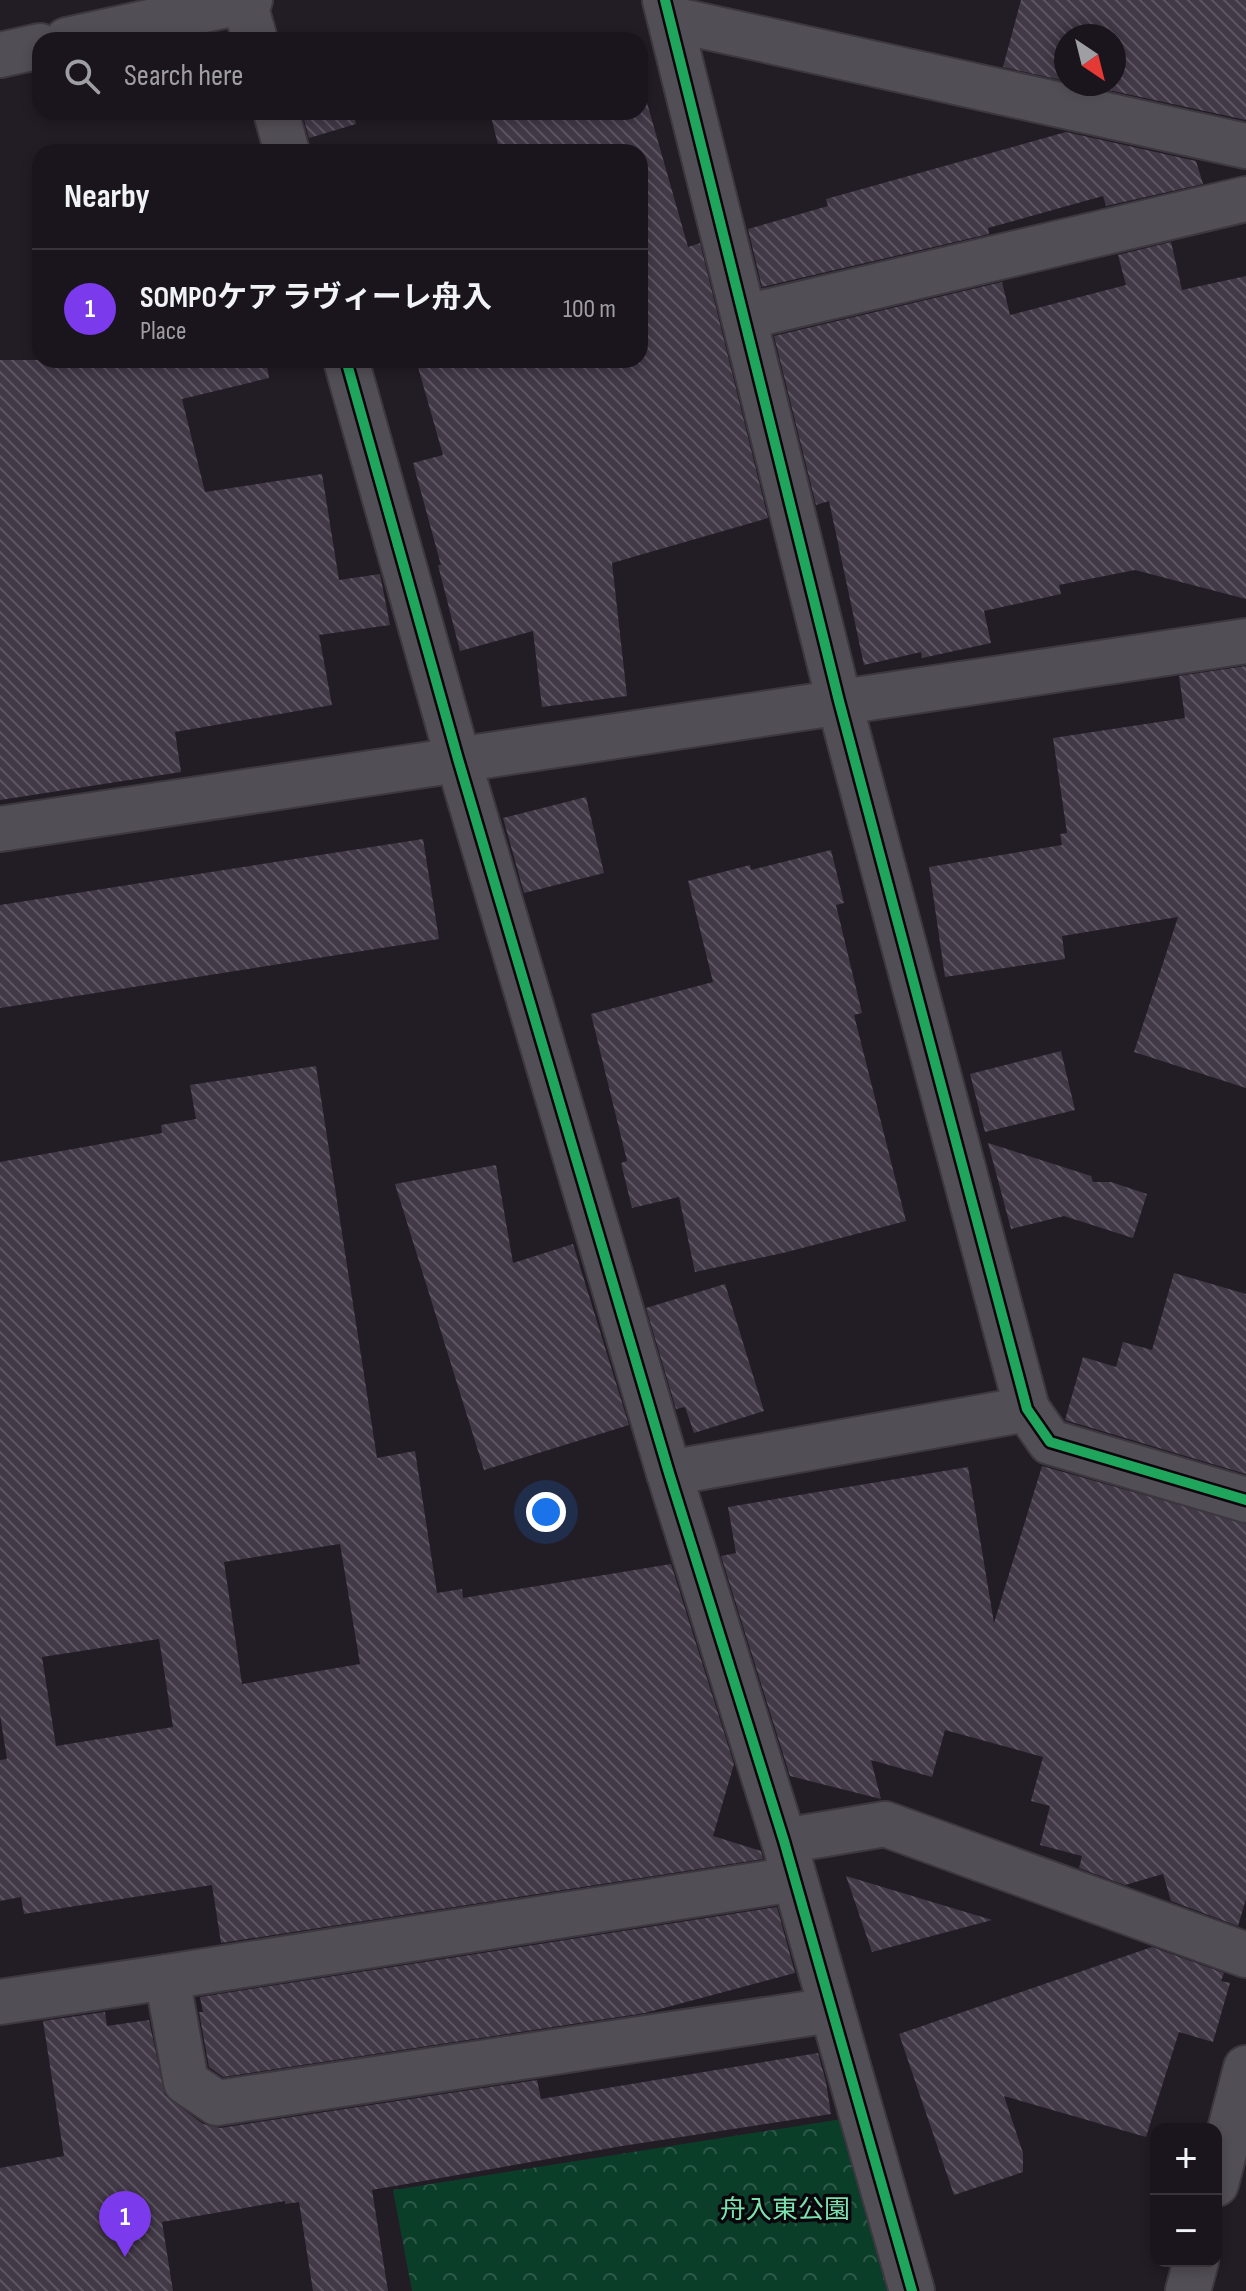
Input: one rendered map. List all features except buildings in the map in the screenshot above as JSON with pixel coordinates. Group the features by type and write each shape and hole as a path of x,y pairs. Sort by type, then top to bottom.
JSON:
{"street":[{"path":"1246,146 668,9 839,701 1027,1409 1050,1442 1246,1500"},
{"path":"123,32 250,14"},
{"path":"0,55 32,48"},
{"path":"278,120 285,144"},
{"path":"745,317 1246,199"},
{"path":"348,368 458,759 669,1473 789,1860 912,2291"},
{"path":"0,829 1246,641"},
{"path":"669,1473 1027,1409"},
{"path":"0,2002 167,1977 789,1860 885,1824 1246,1955"},
{"path":"167,1977 186,2082 217,2103 831,2010"},
{"path":"1222,2161 1246,2068"},
{"path":"1188,2291 1194,2267"}],"green space":[{"name":"舟入東公園","path":"842,2119 894,2291 412,2291 393,2190"}],"cycle path":[{"path":"665,0 839,701 1027,1409 1050,1442 1246,1500"},
{"path":"348,368 458,759 669,1473 784,1841 912,2291"}],"place":[{"name":"SOMPOケア ラヴィーレ舟入","path":"125,2257"}]}
